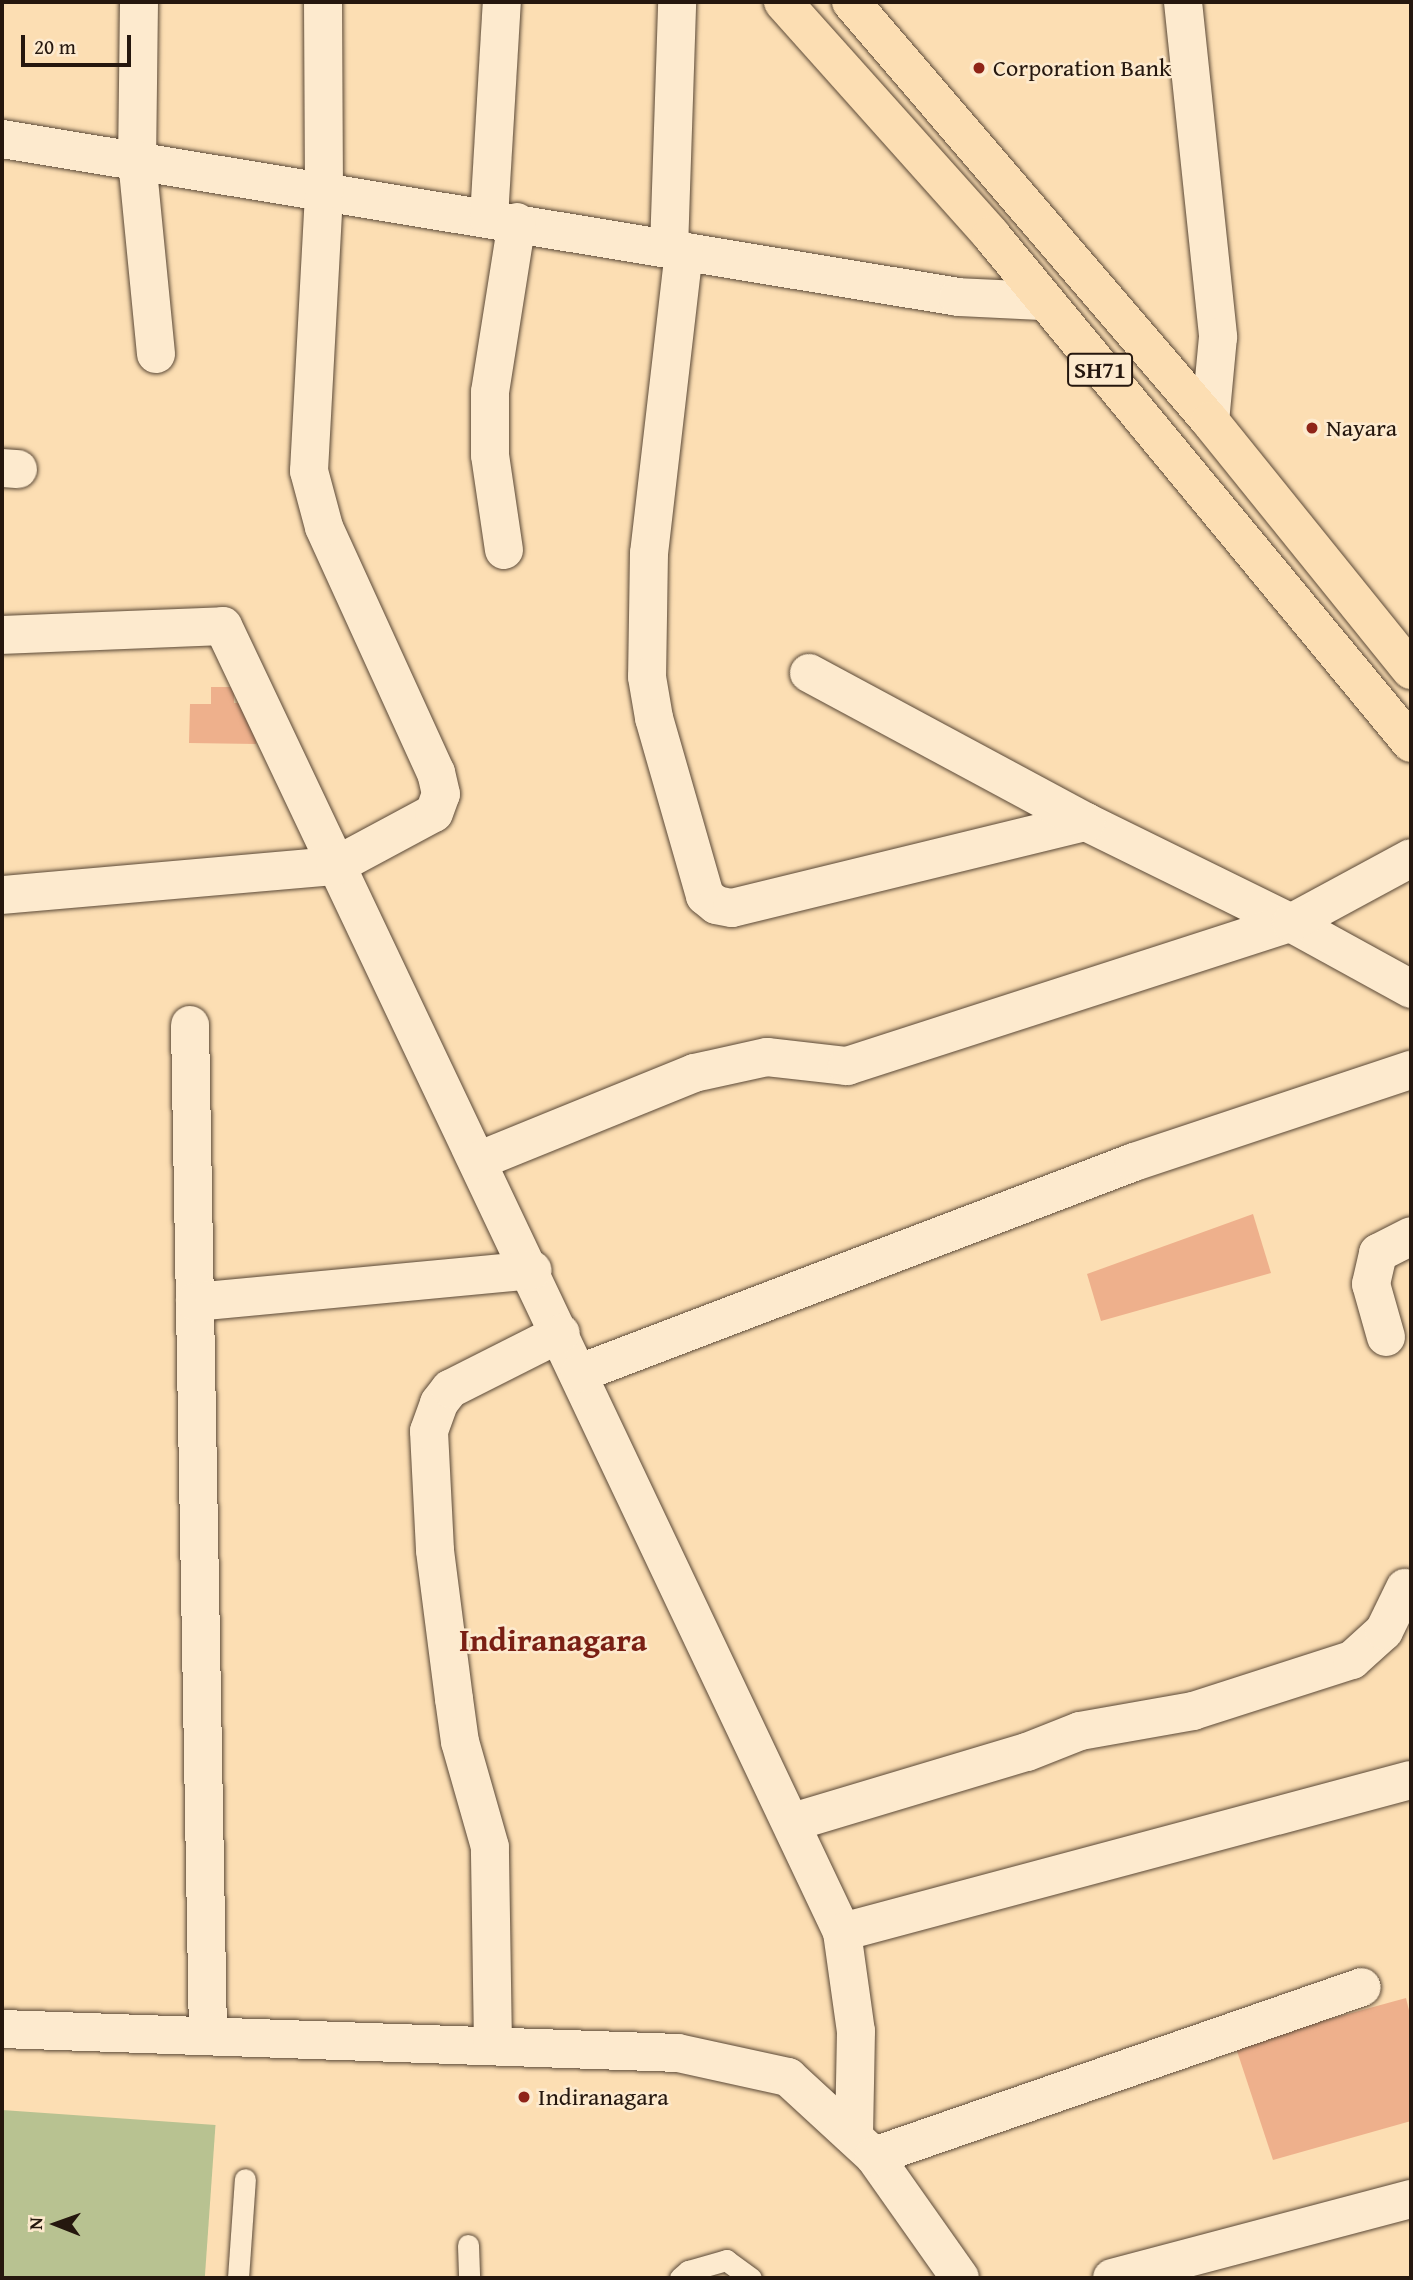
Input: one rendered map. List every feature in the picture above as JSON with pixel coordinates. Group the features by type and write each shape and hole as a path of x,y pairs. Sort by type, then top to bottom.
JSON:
{"main road":[{"name":"SH71","path":"783,2 991,235 1411,743"},
{"name":"SH71","path":"851,2 1210,421 1338,580 1408,661"},
{"path":"1043,301 1077,266"},
{"path":"1303,613 1338,580"}],"street":[{"path":"139,2 137,160 156,354"},
{"path":"2,895 335,866 434,813 441,794 436,773 315,501 309,471 324,191 323,2"},
{"path":"502,2 503,220 490,392 490,454 504,550"},
{"path":"677,2 677,250 649,553 647,677 654,718 705,896 716,905 732,908 1086,822"},
{"path":"1183,2 1218,337 1210,421"},
{"path":"2,139 958,297 1043,301"},
{"path":"2,635 223,626 335,866 480,1160 793,1822 842,1932 856,2031 864,2145"},
{"path":"809,673 1086,822 1291,923 1411,989"},
{"path":"480,1160 694,1073 767,1058 847,1066 1291,923 1411,859"},
{"path":"190,1026 208,2035"},
{"path":"580,1373 1134,1163 1411,1070"},
{"path":"1386,1337 1371,1284 1378,1253 1411,1236"},
{"path":"195,1302 532,1270"},
{"path":"493,2046 490,1847 460,1742 435,1550 429,1431 439,1403 450,1389 561,1333"},
{"path":"793,1822 1027,1752 1080,1731 1193,1710 1352,1660 1384,1631 1405,1588"},
{"path":"842,1932 1411,1780"},
{"path":"864,2145 1362,1987"},
{"path":"2,2029 678,2053 788,2077 864,2145 960,2278"},
{"path":"1112,2278 1411,2199"}],"lane":[{"path":"238,2278 245,2179"},
{"path":"468,2245 469,2278"},
{"path":"680,2278 688,2271 726,2260 751,2278"}],"green space":[{"path":"2,2110 215,2125 205,2278 2,2278"}],"building":[{"path":"211,687 234,687 234,703 257,703 256,744 189,743 190,704 211,704"},
{"path":"1253,1214 1271,1273 1101,1321 1087,1274"},
{"path":"1406,1998 1411,2019 1411,2121 1273,2160 1235,2045"}],"place":[{"name":"Corporation Bank","path":"979,68"},
{"name":"Nayara","path":"1312,428"},
{"name":"Indiranagara","path":"524,2097"}],"district":[{"name":"Indiranagara","path":"553,1640"}]}
